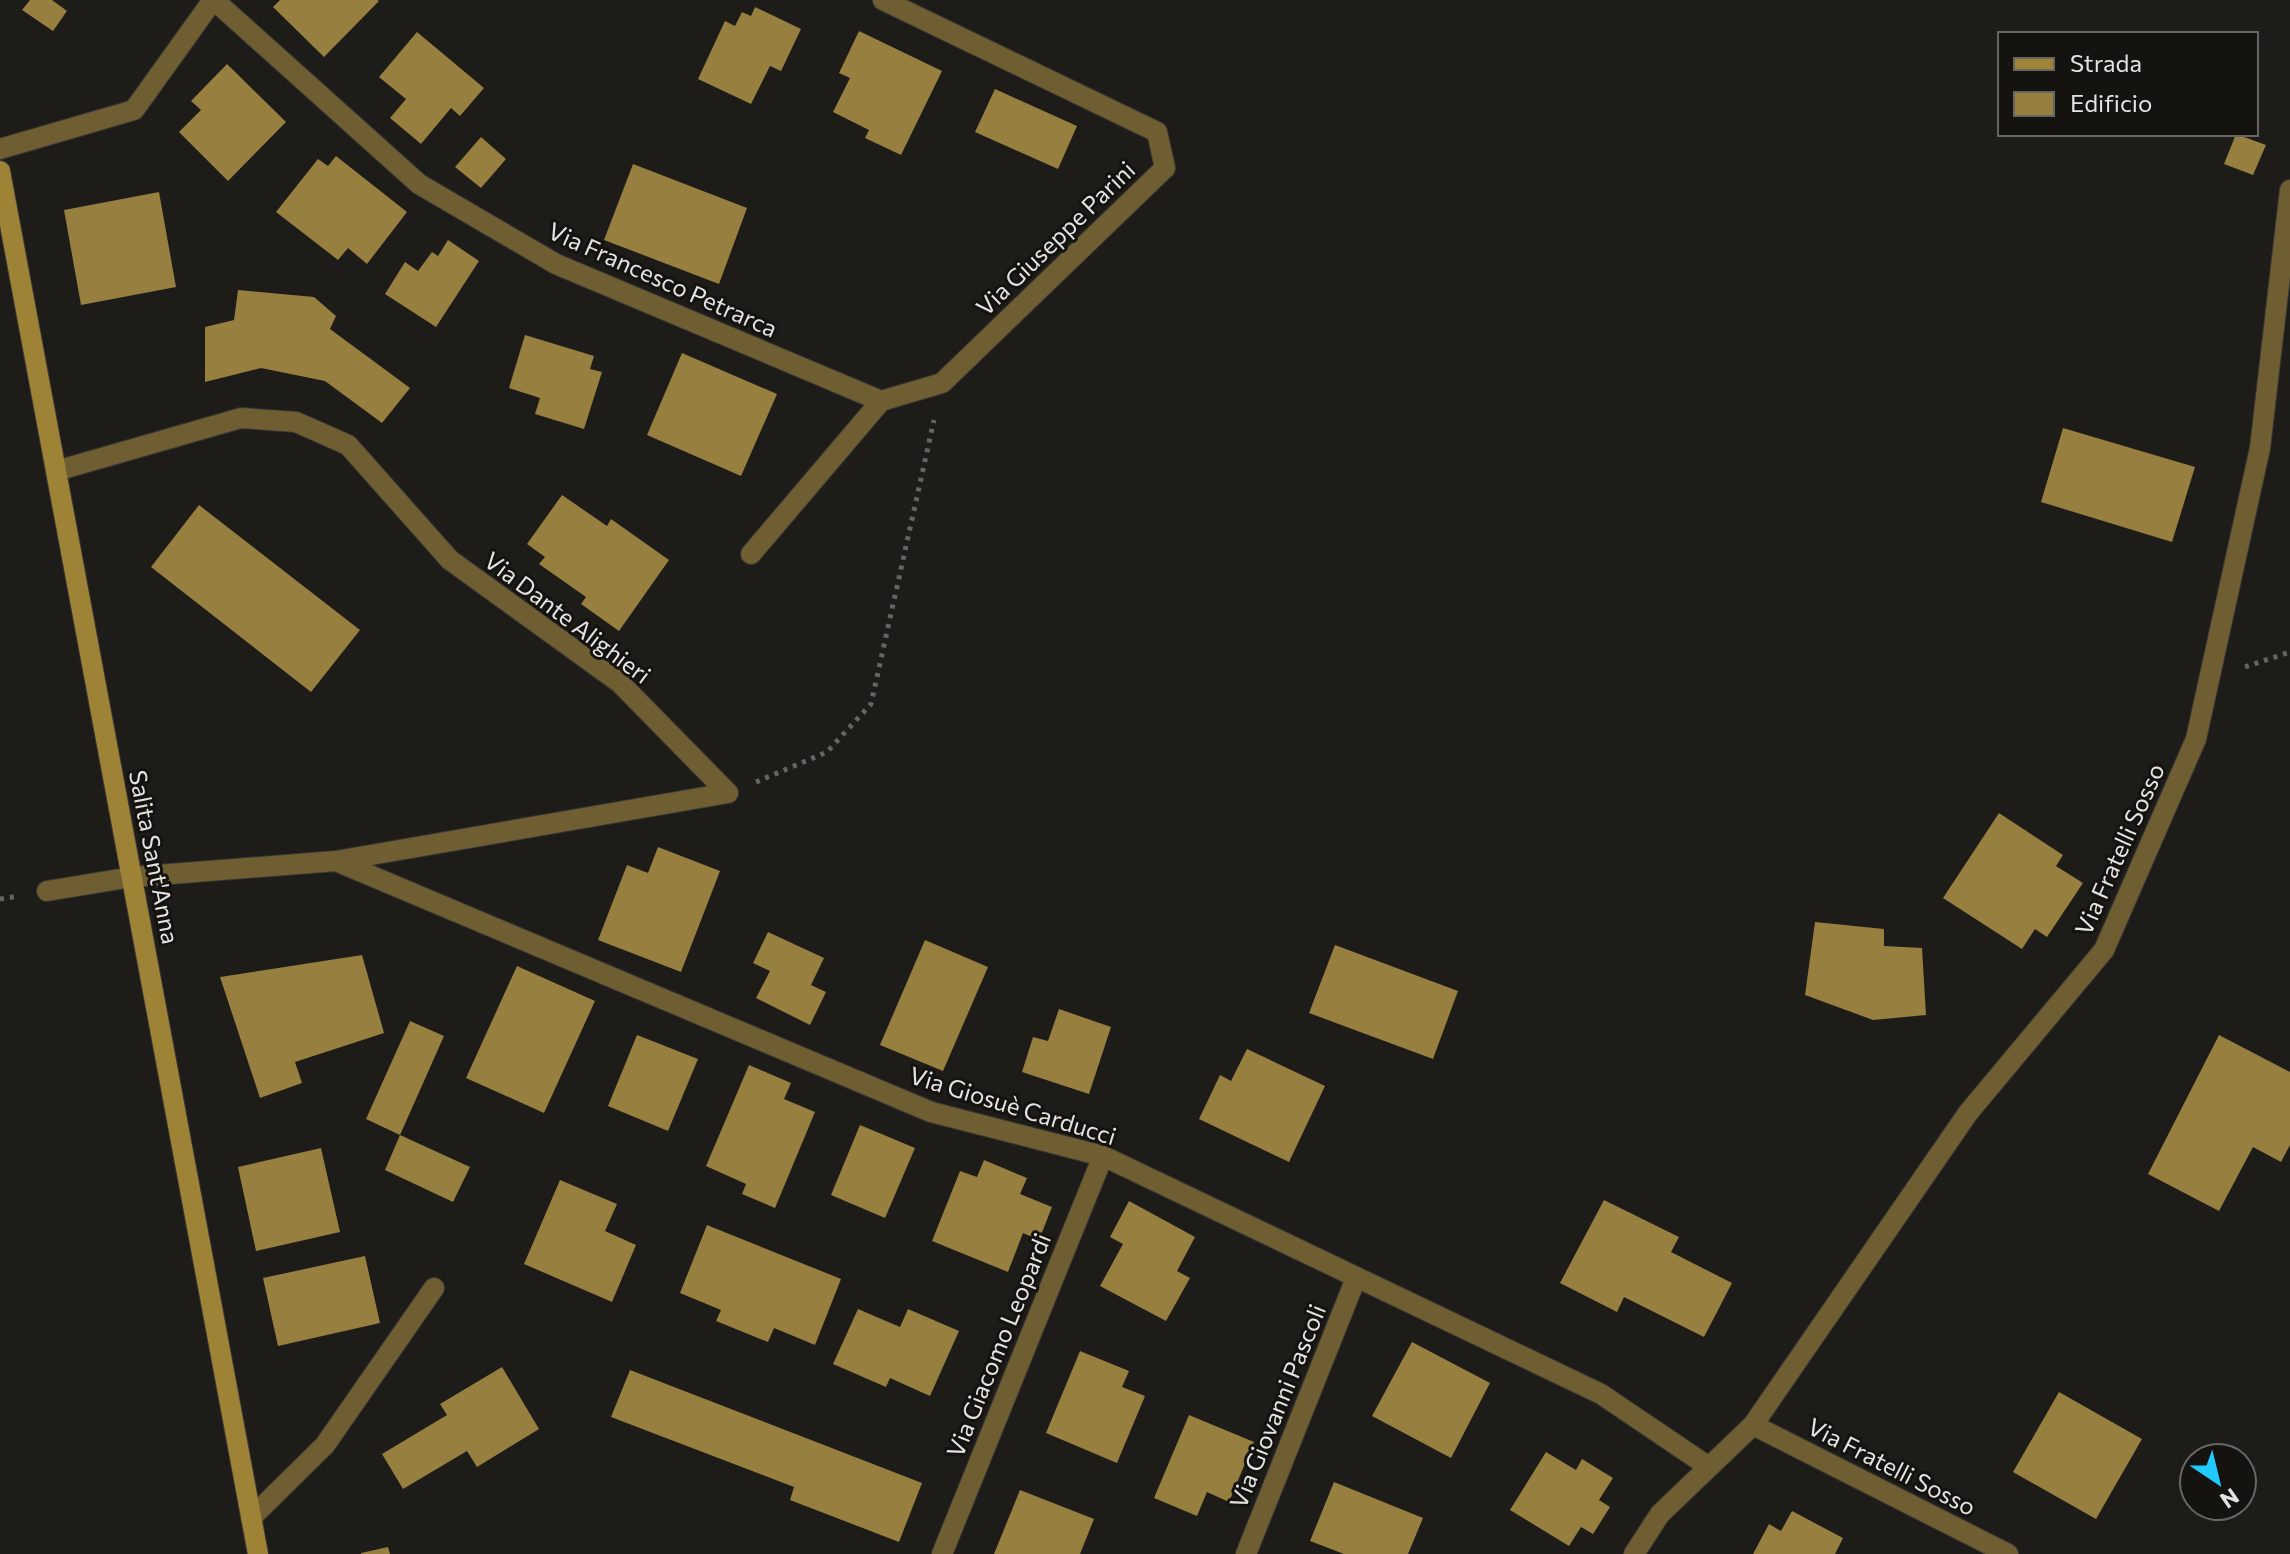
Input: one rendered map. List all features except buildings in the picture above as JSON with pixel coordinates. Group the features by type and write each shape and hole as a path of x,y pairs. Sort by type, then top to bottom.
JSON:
{"street":[{"path":"0,149 134,110 213,0"},
{"name":"Via Francesco Petrarca","path":"213,0 419,184 556,264 881,401"},
{"name":"Via Giuseppe Parini","path":"883,0 1157,132 1165,168 942,383"},
{"name":"Salita Sant'Anna","path":"0,171 258,1554"},
{"name":"Via Fratelli Sosso","path":"1634,1554 1660,1514 1753,1425 1968,1113 2104,950 2196,739 2260,448 2290,190"},
{"path":"751,554 881,401 942,383"},
{"name":"Via Dante Alighieri","path":"56,471 241,418 296,422 348,445 450,560 620,683 728,793"},
{"path":"336,861 728,793"},
{"name":"Via Giosuè Carducci","path":"47,891 132,877 336,861 931,1112 1103,1156 1601,1394 1709,1467"},
{"name":"Via Giacomo Leopardi","path":"942,1554 1103,1156"},
{"name":"Via Giovanni Pascoli","path":"1246,1554 1356,1278"},
{"path":"251,1518 325,1445 434,1288"},
{"name":"Via Fratelli Sosso","path":"1753,1425 2008,1554"}],"path":[{"path":"728,793 827,752 871,704 942,383"},
{"path":"2209,679 2290,652"}]}
